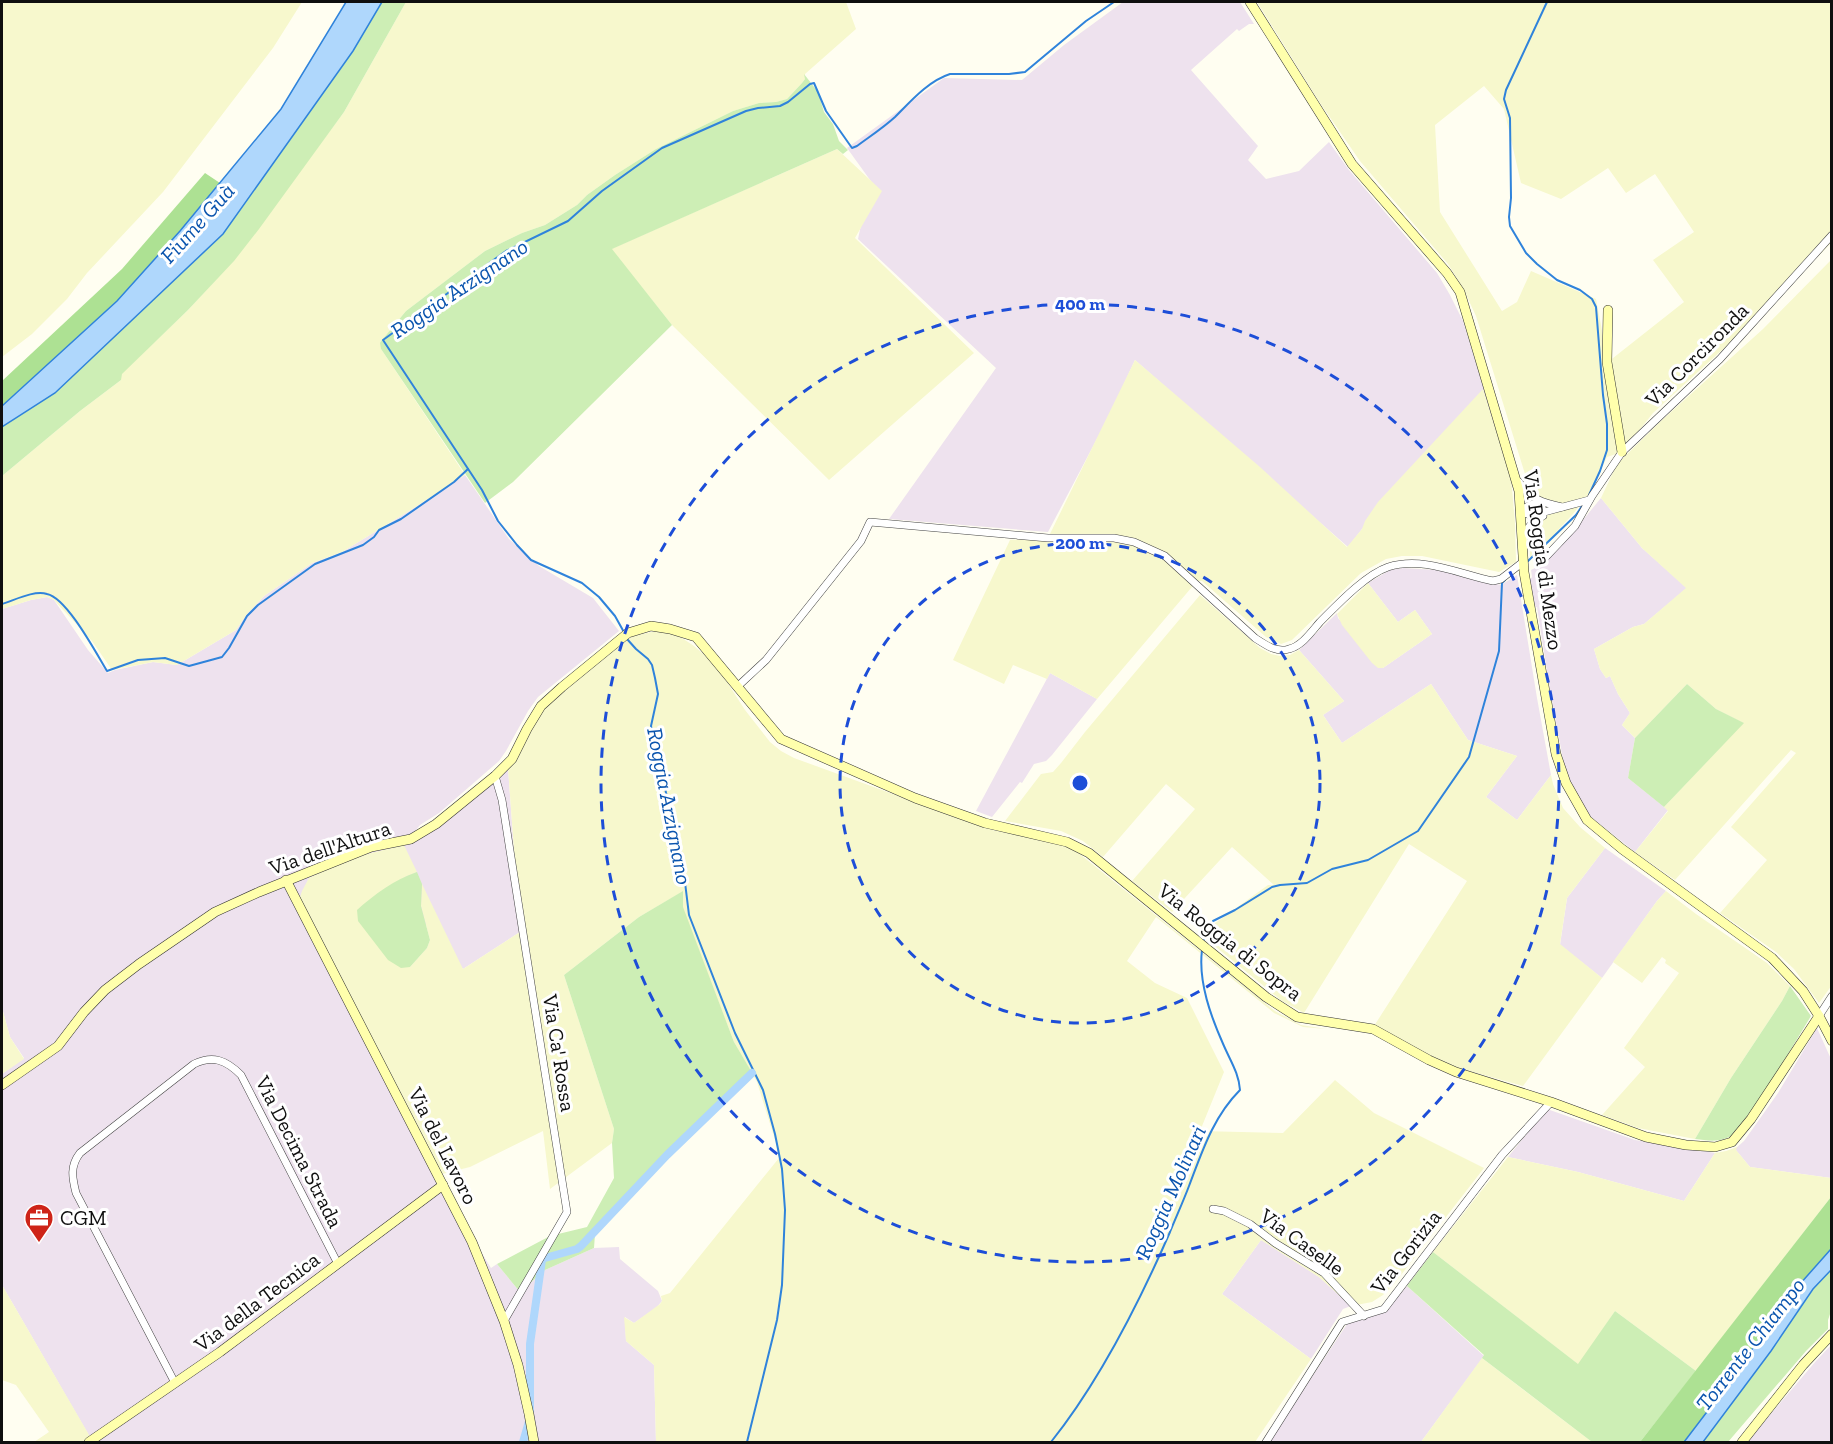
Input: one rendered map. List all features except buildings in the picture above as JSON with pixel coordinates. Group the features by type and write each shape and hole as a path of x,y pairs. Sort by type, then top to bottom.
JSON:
{"street":[{"name":"Via Roggia di Mezzo","path":"1250,2 1352,164 1447,273 1460,292 1519,491 1523,561 1556,754 1566,783 1587,820 1622,849 1772,958 1803,991 1832,1041"},
{"name":"Via Corcironda","path":"1541,562 1575,526 1589,500 1622,452 1720,359 1832,235"},
{"path":"1608,310 1607,362 1622,452"},
{"path":"1515,476 1524,490 1533,498 1562,507"},
{"path":"737,687 766,660 861,541 870,522 1048,538 1114,538 1134,542 1165,556 1256,638 1270,648 1283,650 1292,649 1300,644 1357,588 1388,567 1400,564 1427,565 1493,581 1501,579 1523,561 1528,526 1533,520 1562,507 1589,500"},
{"path":"1520,510 1533,504 1562,507"},
{"name":"Via Roggia di Sopra","path":"651,626 696,637 781,740 915,798 985,823 1067,843 1089,853 1266,997 1297,1017 1373,1029 1456,1072 1551,1102 1646,1137 1686,1145 1715,1147 1732,1142 1751,1119 1819,1016"},
{"name":"Via dell'Altura","path":"2,1085 58,1046 96,998 139,964 215,912 286,880 371,848 411,839 436,824 495,776 512,759 526,729 541,706 628,633 651,626"},
{"name":"Via Ca' Rossa","path":"495,776 502,800 567,1212 504,1321"},
{"name":"Via del Lavoro","path":"286,880 472,1242 504,1321 522,1385 534,1443"},
{"path":"1819,1016 1832,996"},
{"name":"Via Decima Strada","path":"175,1383 76,1193 72,1179 74,1162 80,1153 194,1064 205,1059 218,1060 231,1065 241,1075 338,1264"},
{"name":"Via Gorizia","path":"1266,1443 1342,1322 1384,1309 1502,1155 1551,1102"},
{"name":"Via della Tecnica","path":"89,1443 220,1352 443,1185"},
{"name":"Via Caselle","path":"1213,1209 1224,1211 1250,1224 1275,1243 1324,1273 1364,1316"},
{"path":"1742,1443 1803,1365 1832,1334"}],"shaded area":[{"path":"1123,2 1240,2 1254,24 1249,24 1239,31 1237,29 1191,70 1258,146 1248,160 1266,179 1299,171 1329,142 1349,170 1437,273 1463,321 1500,442 1362,529 1348,547 1135,360 1109,416 1048,532 889,519 996,368 858,239 863,216 878,191 847,148 944,78 1022,80 1064,45"},
{"path":"465,475 509,539 539,566 593,598 619,631 538,697 499,761 439,813 420,825 405,844 415,842 446,822 508,768 520,932 463,969 367,854 309,878 299,900 467,1229 491,1268 497,1264 520,1292 545,1270 594,1248 619,1247 620,1259 658,1291 662,1301 656,1308 634,1323 625,1317 626,1341 654,1365 656,1442 87,1442 91,1439 2,1285 2,1074 24,1058 10,1037 2,1008 2,609 47,597 54,600 88,650 108,673 153,662 177,665 236,630 246,615 264,596 312,563 342,552"},
{"path":"1601,498 1642,548 1687,588 1644,624 1633,627 1594,649 1600,669 1606,678 1610,676 1630,713 1622,725 1635,738 1628,778 1668,810 1635,852 1590,816 1567,780 1537,607 1532,608 1528,582 1532,577 1531,570 1543,564"},
{"path":"1403,568 1437,570 1501,585 1517,575 1551,775 1517,820 1486,797 1517,756 1468,740 1431,684 1342,743 1323,715 1344,701 1299,650 1337,613 1338,618 1383,668 1432,634 1415,610 1398,622 1368,583 1390,570"},
{"path":"1050,673 1097,699 1052,755 1046,761 1034,764 1022,783 1020,782 992,817 976,811"},
{"path":"1605,848 1666,891 1602,978 1560,945 1567,898"},
{"path":"1817,1028 1831,1059 1831,1178 1750,1167 1735,1149 1744,1141 1778,1093"},
{"path":"1547,1109 1635,1140 1715,1153 1684,1201 1578,1172 1508,1157"},
{"path":"1261,1240 1319,1277 1351,1306 1343,1309 1311,1359 1222,1294"},
{"path":"1407,1286 1484,1356 1421,1442 1269,1442 1351,1318 1392,1304"},
{"path":"1831,1345 1831,1442 1747,1442 1816,1361"}],"green space":[{"path":"2,2 302,2 273,48 163,192 87,273 67,299 32,334 2,357"},
{"path":"382,2 406,2 344,112 234,261 188,310 122,374 121,380 2,476 2,427 55,393 223,234 353,51"},
{"path":"406,2 846,2 856,29 805,74 805,79 787,99 759,103 733,111 656,149 545,225 522,233 485,251 406,311 382,340 381,349 465,475 342,552 312,563 264,596 246,615 236,630 177,665 153,662 112,670 92,641 54,600 47,597 2,609 2,476 121,380 121,374 188,310 233,261 344,112"},
{"path":"1257,2 1831,2 1831,243 1755,320 1653,413 1622,452 1607,457 1591,491 1573,514 1530,558 1530,523 1525,474 1476,316 1463,288 1448,264 1360,161 1320,103","holes":["1484,86 1504,109 1521,183 1561,199 1608,168 1626,193 1655,174 1694,232 1653,260 1684,302 1608,362 1596,299 1531,271 1517,302 1502,311 1440,212 1435,125"]},
{"path":"804,74 818,92 824,112 833,124 839,141 848,150 843,154 837,149 612,249 672,325 513,482 485,503 381,349 382,340 406,311 485,251 522,233 545,225 656,149 733,111 759,103 787,99 805,79"},
{"path":"837,149 882,191 855,238 974,353 829,480 672,325 611,249"},
{"path":"205,173 220,183 180,231 117,301 2,406 2,381 122,269"},
{"path":"1831,260 1832,985 1819,1003 1794,969 1776,952 1720,913 1767,860 1731,827 1796,753 1791,750 1675,880 1635,852 1668,811 1664,807 1743,723 1716,709 1687,684 1635,738 1622,725 1630,713 1610,676 1606,678 1600,669 1594,649 1633,627 1644,624 1686,588 1642,548 1601,498 1617,464 1763,329"},
{"path":"1135,360 1260,467 1347,547 1362,529 1378,502 1483,389 1511,477 1516,562 1499,572 1422,556 1386,559 1361,573 1292,640 1281,644 1266,637 1202,581 1197,581 1097,699 1050,673 1047,679 1013,665 1004,684 953,660 1010,540 1048,538"},
{"path":"1368,583 1398,622 1415,610 1432,634 1383,668 1378,668 1372,663 1342,625 1337,614"},
{"path":"1200,595 1260,648 1280,656 1290,655 1299,650 1344,701 1323,715 1342,743 1431,684 1468,740 1517,756 1486,797 1517,820 1551,775 1563,808 1580,827 1605,848 1567,898 1560,944 1602,978 1523,1086 1448,1065 1374,1026 1467,881 1409,844 1304,1013 1282,1001 1205,938 1214,924 1268,885 1274,885 1232,847 1172,912 1132,881 1195,809 1166,784 1103,857 1083,841 1061,831 1005,821 1041,774 1053,772 1061,763"},
{"path":"656,631 682,638 707,657 718,668 745,710 770,742 781,751 794,758 992,830 1057,842 1076,851 1275,1011 1301,1025 1326,1029 1303,1027 1274,1013 1156,917 1127,961 1155,983 1187,998 1224,1072 1200,1131 1283,1133 1335,1080 1374,1113 1484,1168 1394,1284 1372,1302 1351,1306 1319,1277 1261,1240 1222,1294 1311,1359 1255,1442 656,1442 654,1365 626,1341 624,1317 634,1323 660,1304 661,1296 670,1293 779,1158 757,1082 734,1042 682,907 682,892 639,917 564,975 614,1129 612,1143 550,1189 543,1131 470,1167 438,1175 299,900 302,891 309,878 334,866 367,854 404,845 417,872 405,877 376,942 389,960 410,967 427,948 430,940 421,906 422,884 463,969 520,932 508,768 547,705 633,636"},
{"path":"1687,684 1716,709 1744,723 1664,807 1628,778 1635,738"},
{"path":"417,872 422,884 421,906 430,940 427,948 410,967 401,968 388,960 358,921 357,910 385,888"},
{"path":"683,891 683,907 734,1042 754,1076 701,1122 595,1234 594,1248 545,1270 520,1292 497,1264 550,1236 587,1227 614,1178 612,1143 614,1129 564,975 639,917"},
{"path":"1666,891 1767,963 1790,986 1695,1139 1638,1128 1602,1115 1645,1067 1624,1048 1679,973 1665,963 1666,960 1662,957 1642,983 1613,962"},
{"path":"1790,986 1811,1016 1768,1087 1735,1133 1721,1140 1695,1139 1731,1078"},
{"path":"2,1008 10,1037 24,1059 2,1074"},
{"path":"1737,1147 1736,1150 1750,1167 1831,1178 1831,1197 1696,1371 1615,1311 1579,1365 1433,1252 1508,1157 1578,1172 1684,1201 1715,1153"},
{"path":"1831,1197 1831,1249 1792,1293 1684,1442 1640,1442"},
{"path":"1433,1252 1578,1364 1615,1311 1696,1371 1640,1442 1592,1442 1482,1358 1484,1355 1407,1286"},
{"path":"1831,1270 1831,1311 1828,1329 1806,1351 1728,1442 1703,1442 1771,1351 1813,1289"},
{"path":"2,1285 92,1440 87,1442 34,1442 49,1432 16,1385 2,1380"},
{"path":"1482,1358 1525,1391 1592,1442 1421,1442"}],"water":[{"name":"Fiume Guà","path":"346,2 382,2 353,51 223,234 55,393 2,427 2,406 117,301 180,231 281,109"},
{"path":"1831,1249 1831,1270 1813,1289 1771,1351 1703,1442 1684,1442 1792,1293"}],"waterway":[{"name":"Roggia Arzignano","path":"625,634 615,616 599,597 582,583 531,560 517,545 498,521 482,490 383,340 506,251 568,221 602,191 662,148 746,111 780,106 814,83 826,111 852,148 886,125 920,92 942,77 950,74 1025,72 1086,21 1114,2"},
{"name":"Roggia Molinari","path":"1547,2 1506,90 1504,99 1510,118 1511,198 1509,217 1510,226 1526,253 1557,280 1580,290 1592,299 1596,307 1607,424 1607,450 1589,495"},
{"path":"2,604 36,593 47,594 55,598 72,615 107,671 138,660 165,658 189,666 222,657 247,616 258,605 315,564 363,545 379,530 401,519 454,482 468,469"},
{"name":"Roggia Molinari","path":"1528,561 1576,515 1584,503"},
{"name":"Roggia Molinari","path":"1203,941 1213,921 1272,887 1307,883 1332,869 1368,860 1418,831 1469,757 1499,651 1502,583 1505,580"},
{"name":"Roggia Arzignano","path":"627,639 648,659 655,678 658,694 651,726 682,858 689,915 735,1033 763,1090 782,1169 785,1210 782,1285 777,1320 747,1442"},
{"name":"Roggia Molinari","path":"1051,1442 1069,1419 1117,1341 1158,1259 1209,1135 1222,1112 1240,1090 1236,1073 1210,1011 1202,974 1202,950"},
{"name":"Roggia Arzignano","path":"523,1442 530,1418 530,1344 542,1260 581,1246 667,1155 752,1073"}],"place":[{"name":"CGM","path":"39,1244"}],"water label":[{"name":"Torrente Chiampo","path":"1750,1344"}]}
